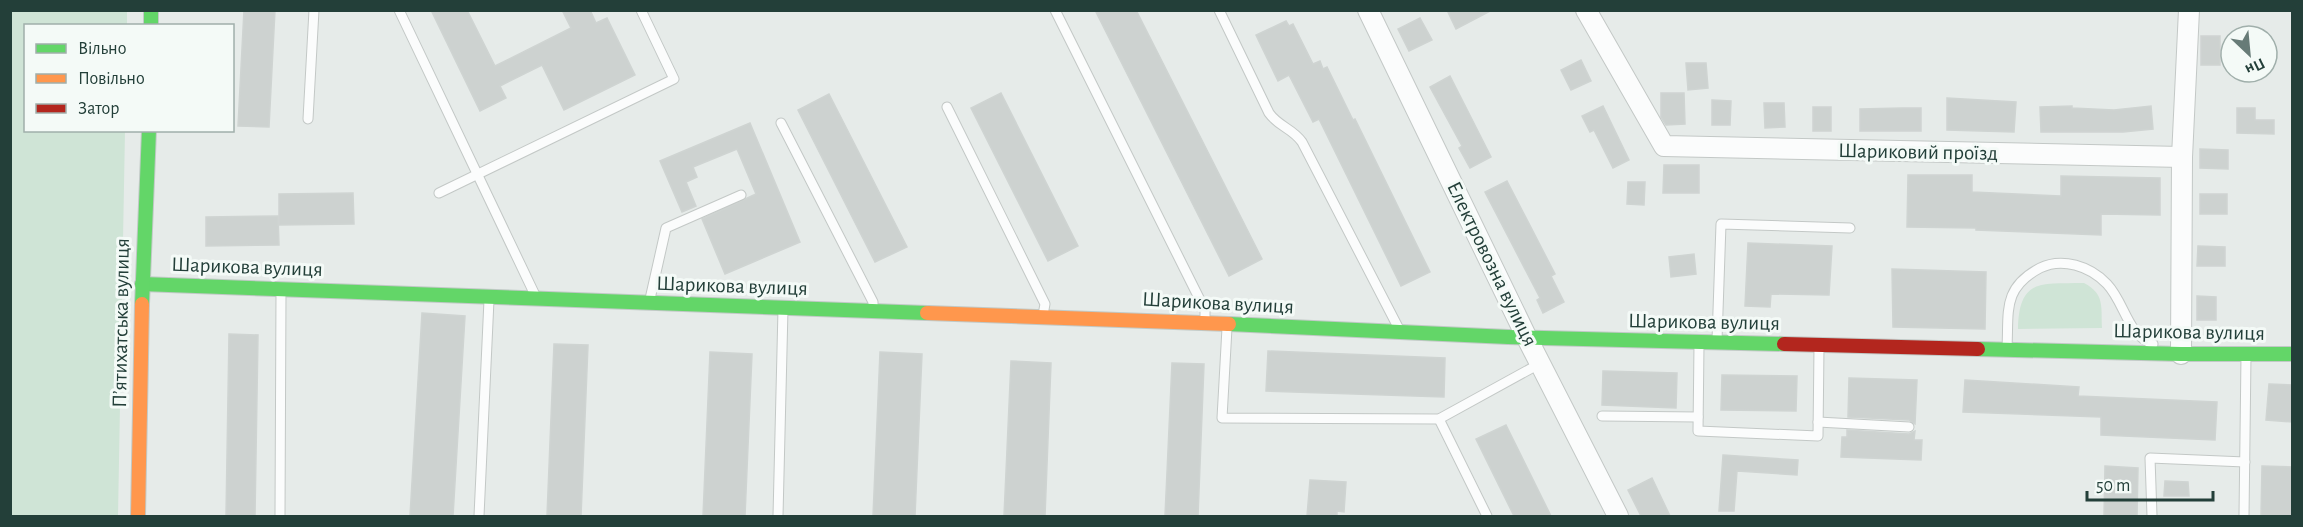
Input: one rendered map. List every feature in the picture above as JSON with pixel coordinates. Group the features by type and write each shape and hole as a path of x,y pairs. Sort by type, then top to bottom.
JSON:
{"street":[{"name":"Електровозна вулиця","path":"1368,10 1527,338 1618,516"},
{"name":"Шариковий проїзд","path":"1586,10 1664,146 2182,157"},
{"path":"2181,354 2182,157 2189,10"},
{"name":"П’ятихатська вулиця","path":"138,516 142,284 149,132"},
{"name":"Шарикова вулиця","path":"142,284 1205,323 1527,338 2181,354 2292,354"}],"lane":[{"path":"308,119 314,10"},
{"path":"399,10 537,300"},
{"path":"439,193 674,79 642,10"},
{"path":"1055,10 1205,310 1205,323"},
{"path":"1219,10 1269,112 1276,123 1293,131 1302,142 1401,333"},
{"path":"947,107 1045,304 1043,318"},
{"path":"781,123 873,302 874,312"},
{"path":"647,304 652,295 666,228 741,195"},
{"path":"1717,343 1721,224 1850,228"},
{"path":"2007,350 2006,315 2010,298 2025,278 2042,267 2062,262 2079,266 2106,284 2124,310 2132,327 2143,340 2181,354"},
{"path":"280,516 281,290"},
{"path":"479,516 489,298"},
{"path":"778,516 783,309"},
{"path":"1227,324 1222,418 1439,420 1541,363"},
{"path":"1699,342 1698,431 1818,436 1820,345"},
{"path":"2244,516 2246,354"},
{"path":"1602,416 1698,417"},
{"path":"1439,420 1487,516"},
{"path":"1818,422 1909,427"},
{"path":"2152,516 2150,458 2245,462"}],"green space":[{"path":"10,11 127,11 127,24 24,24 24,132 125,132 118,516 11,516"},
{"path":"2084,283 2091,287 2099,297 2102,328 2018,329 2019,312 2028,292 2045,284"}],"building":[{"path":"244,10 275,10 269,127 238,126"},
{"path":"431,10 467,10 495,66 571,28 562,10 590,10 596,23 607,18 635,75 564,110 542,65 500,86 506,98 480,111"},
{"path":"1095,10 1136,10 1262,259 1229,276"},
{"path":"1447,10 1492,10 1456,29"},
{"path":"1420,18 1432,40 1409,51 1398,29"},
{"path":"1286,21 1289,26 1293,24 1313,64 1320,61 1323,69 1327,67 1430,272 1401,286 1319,119 1313,122 1289,75 1278,81 1256,35"},
{"path":"2201,36 2219,36 2219,65 2201,65"},
{"path":"1581,60 1591,81 1571,90 1561,70"},
{"path":"1686,63 1706,63 1708,88 1688,90"},
{"path":"1450,76 1491,157 1470,168 1459,148 1462,146 1430,87"},
{"path":"1001,93 1078,246 1048,261 971,108"},
{"path":"1661,93 1684,93 1685,124 1666,125 1661,117"},
{"path":"829,94 907,247 875,262 798,110"},
{"path":"1947,98 2016,102 2014,132 1947,130"},
{"path":"1712,100 1731,101 1730,125 1712,125"},
{"path":"1764,103 1784,103 1785,127 1765,128"},
{"path":"1603,106 1629,160 1613,168 1594,130 1590,132 1582,116"},
{"path":"2072,106 2072,108 2114,110 2151,106 2153,129 2123,132 2041,132 2040,107"},
{"path":"1813,107 1831,107 1831,131 1813,131"},
{"path":"1921,108 1921,131 1860,131 1860,109"},
{"path":"2237,108 2255,108 2255,120 2274,120 2274,134 2237,133"},
{"path":"750,123 800,242 725,274 702,219 756,194 737,149 693,167 697,177 686,182 696,206 682,212 660,161"},
{"path":"2200,149 2228,150 2228,169 2200,168"},
{"path":"1664,165 1699,165 1699,193 1663,193"},
{"path":"1908,175 1972,175 1972,192 2061,196 2061,176 2160,178 2160,215 2101,214 2101,235 1976,230 1976,228 1907,227"},
{"path":"1507,181 1555,274 1551,276 1564,302 1543,313 1537,300 1540,298 1485,192"},
{"path":"1628,182 1645,182 1644,205 1627,204"},
{"path":"353,193 354,224 279,225 279,194"},
{"path":"2200,194 2227,194 2227,214 2200,214"},
{"path":"278,216 279,245 206,246 206,217"},
{"path":"1748,243 1832,246 1829,295 1771,294 1770,307 1745,306"},
{"path":"2198,246 2225,247 2225,266 2197,266"},
{"path":"1694,254 1696,274 1671,277 1669,257"},
{"path":"1892,269 1986,272 1985,329 1893,327"},
{"path":"2197,296 2216,297 2216,320 2197,320"},
{"path":"422,313 465,316 453,516 410,516"},
{"path":"229,334 258,335 255,516 226,516"},
{"path":"554,344 588,345 581,516 547,516"},
{"path":"1268,351 1445,358 1444,397 1266,391"},
{"path":"710,352 752,354 745,516 703,516"},
{"path":"880,352 922,354 915,516 873,516"},
{"path":"1011,361 1051,363 1045,516 1004,516"},
{"path":"1172,363 1204,364 1198,516 1165,516"},
{"path":"1603,371 1677,373 1676,408 1602,405"},
{"path":"1722,375 1797,376 1796,411 1721,410"},
{"path":"1849,378 1917,380 1915,424 1909,420 1848,417"},
{"path":"1965,380 2079,387 2078,396 2217,402 2215,440 2101,435 2101,417 1963,412"},
{"path":"2269,384 2292,385 2292,422 2266,420"},
{"path":"1506,425 1551,516 1514,516 1476,439"},
{"path":"1847,430 1909,434 1915,431 1914,440 1922,440 1921,460 1841,457 1842,437 1847,437"},
{"path":"1723,455 1798,460 1797,475 1737,471 1734,511 1719,511"},
{"path":"2105,466 2138,468 2137,516 2104,516"},
{"path":"2262,466 2292,467 2292,516 2261,516"},
{"path":"1652,478 1670,516 1641,516 1628,490"},
{"path":"1310,480 1346,482 1344,512 1337,511 1337,516 1307,516"},
{"path":"2165,481 2188,482 2189,496 2164,496"}],"traffic: fast":[{"path":"151,10 151,24"},
{"path":"142,304 149,132"},
{"path":"142,284 927,313"},
{"path":"1229,324 1508,337 1784,344"},
{"path":"1978,349 2292,354"}],"traffic: slow":[{"path":"138,516 142,304"},
{"path":"927,313 1229,324"}],"traffic: jam":[{"path":"1784,344 1978,349"}]}
